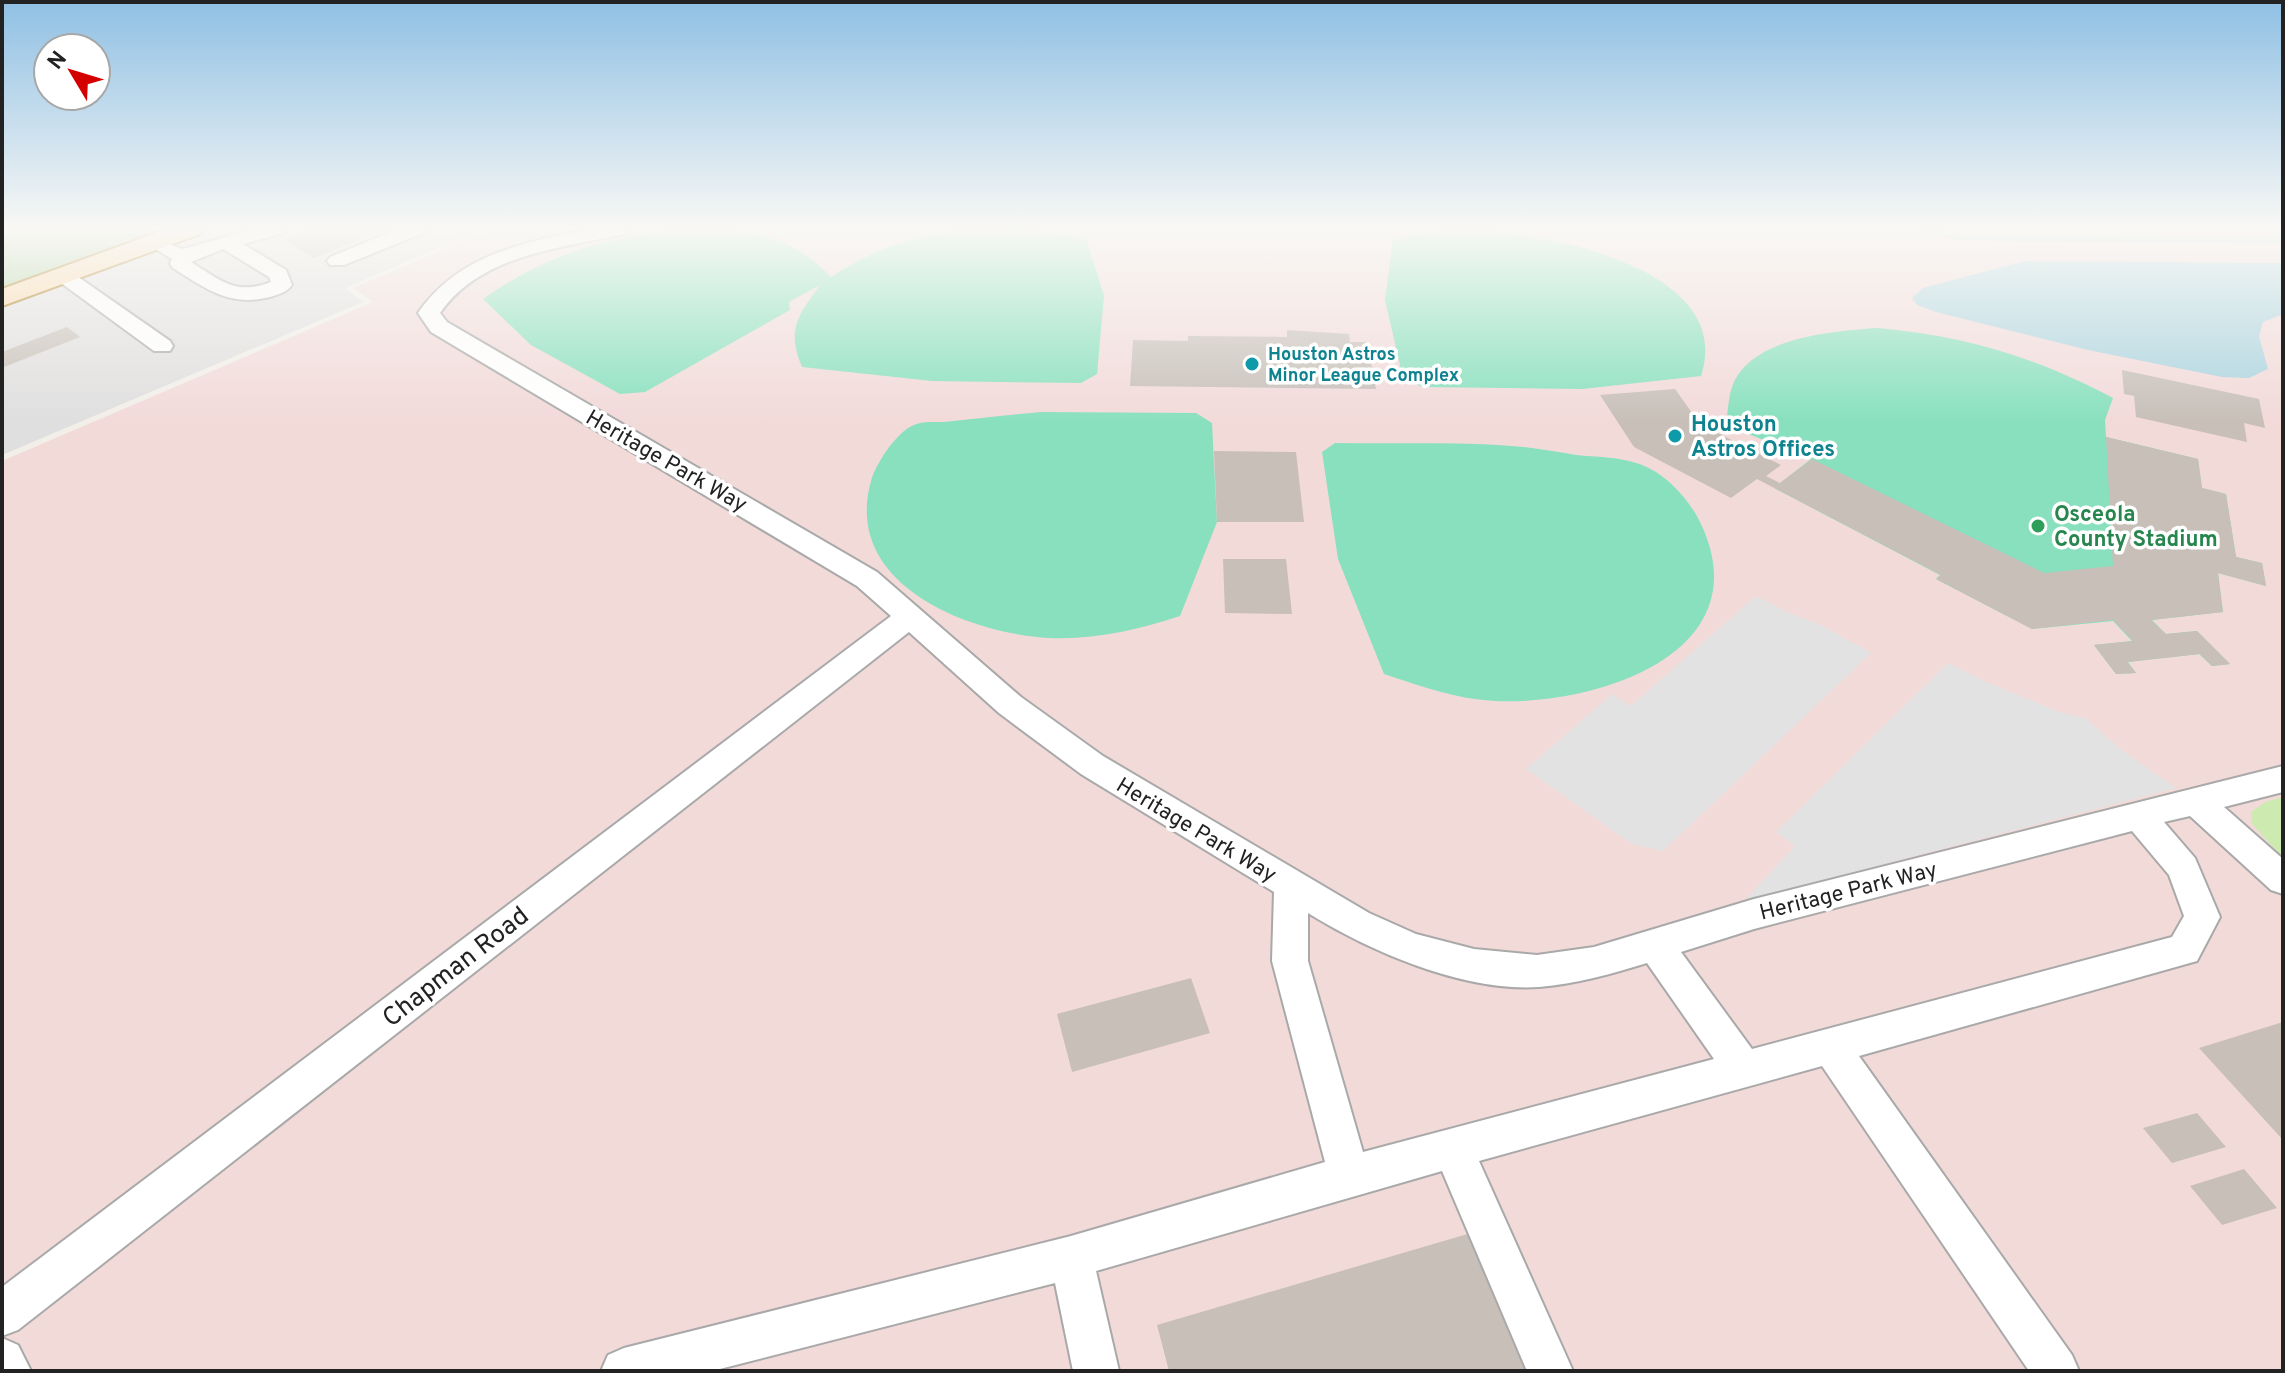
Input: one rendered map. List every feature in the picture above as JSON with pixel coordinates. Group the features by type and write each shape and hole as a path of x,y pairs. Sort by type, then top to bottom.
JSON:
{"street":[{"path":"88,293 162,346"},
{"path":"229,293 248,297 259,293"},
{"name":"Heritage Park Way","path":"442,293 429,313 439,327 867,579 1010,705 1092,765 1356,924 1411,948 1474,965 1537,971 1594,963 1767,911 2283,779"},
{"name":"Chapman Road","path":"2,1314 908,618"},
{"path":"2196,801 2283,880"},
{"path":"624,1371 1071,1257 1349,1176 2184,950 2202,917 2183,868 2139,816"},
{"path":"1291,885 1290,961 1349,1176"},
{"path":"1654,944 1744,1069"},
{"path":"1830,1046 2056,1371"},
{"path":"1453,1148 1550,1371"},
{"path":"1071,1257 1096,1371"},
{"path":"2,1361 8,1371"}],"shaded area":[{"path":"29,293 352,293 363,302 2,455 2,303"},
{"path":"360,293 2283,293 2283,1371 2,1371 2,461 373,302"},
{"path":"1756,596 1823,626 1871,653 1663,851 1632,844 1526,769 1612,694 1631,706"},
{"path":"1948,663 2062,713 2085,718 2123,751 2176,788 1745,900 1795,846 1776,832"}],"green space":[{"path":"492,293 805,293 789,302 790,310 645,392 620,394 531,345 483,299"},
{"path":"814,293 1103,293 1097,374 1081,383 932,381 802,367 795,332"},
{"path":"1386,293 1673,293 1689,306 1704,338 1701,376 1582,389 1422,387 1403,378"},
{"name":"Osceola County Stadium","path":"1878,328 1970,343 2056,371 2113,398 2105,420 2106,437 2198,459 2202,488 2226,494 2236,557 2262,563 2266,586 2218,573 2223,612 2152,620 2166,634 2197,631 2230,664 2212,666 2199,654 2128,662 2136,673 2116,674 2094,645 2132,641 2113,621 2032,629 1936,579 1940,575 1774,488 1811,459 1726,425 1732,387 1742,370 1756,357 1795,340 1839,331"},
{"path":"1041,412 1196,413 1212,423 1217,522 1180,616 1099,636 1049,638 1017,634 949,613 918,596 893,575 875,548 867,517 873,474 894,441 907,428 921,423"},
{"path":"1335,443 1508,446 1614,458 1646,466 1672,485 1698,518 1713,565 1710,604 1691,636 1661,662 1622,681 1579,693 1536,700 1481,700 1438,691 1384,674 1338,559 1322,452"},
{"path":"2283,797 2283,858 2252,824 2251,812 2265,802"}],"water":[{"path":"1917,293 2283,293 2283,314 2263,322 2259,336 2268,369 2249,378 2222,377 2088,350 1936,312 1917,305 1912,298"}],"building":[{"path":"67,327 80,337 4,367 2,364 2,352"},
{"name":"Houston Astros Minor League Complex","path":"1287,330 1349,334 1350,342 1367,342 1376,389 1130,386 1133,340 1188,341 1188,336 1287,337"},
{"path":"2122,370 2259,399 2265,428 2244,423 2247,442 2136,417 2134,396 2124,394"},
{"path":"1675,389 1700,424 1781,465 1766,476 1780,483 1812,459 2044,573 2113,566 2106,437 2198,459 2202,488 2226,494 2236,557 2262,563 2266,586 2218,573 2223,612 2151,620 2166,634 2197,631 2230,664 2212,666 2200,654 2127,662 2136,673 2116,674 2094,645 2133,641 2113,620 2032,629 1936,579 1941,575 1757,479 1731,498 1634,447 1600,395"},
{"path":"1214,451 1296,452 1304,522 1217,522"},
{"path":"1223,559 1286,559 1292,614 1225,613"},
{"path":"1191,978 1210,1033 1072,1072 1057,1014"},
{"path":"2283,1022 2283,1140 2199,1048"},
{"path":"2197,1113 2226,1147 2172,1163 2143,1128"},
{"path":"2244,1169 2277,1208 2222,1225 2190,1186"},
{"path":"1471,1233 1530,1371 1169,1371 1157,1325"}],"place":[{"name":"Houston Astros Minor League Complex","path":"1252,364"},
{"name":"Houston Astros Offices","path":"1675,436"},
{"name":"Osceola County Stadium","path":"2038,526"}]}
